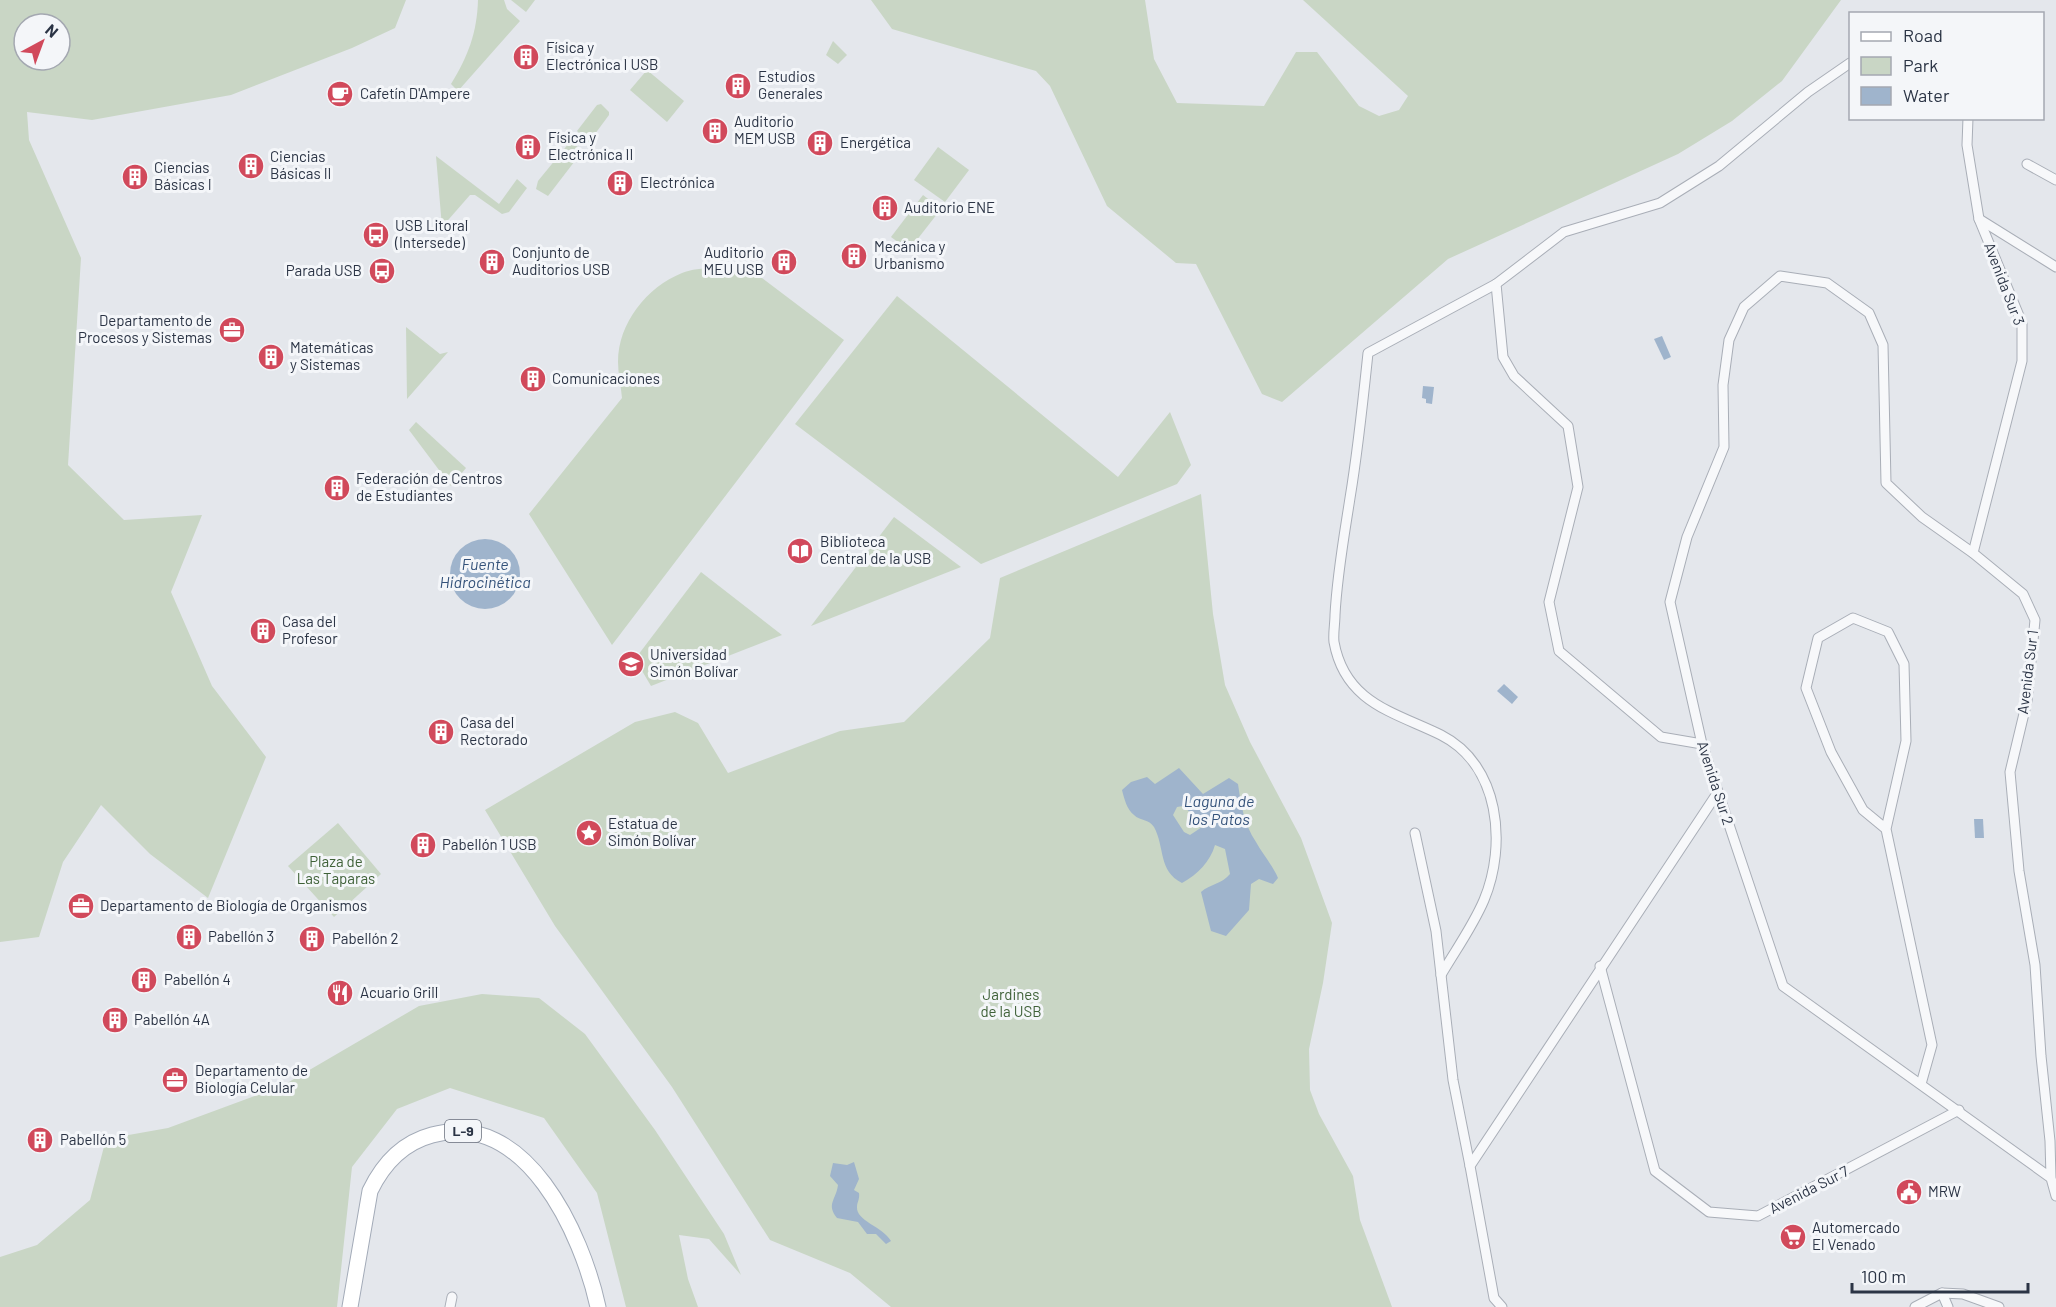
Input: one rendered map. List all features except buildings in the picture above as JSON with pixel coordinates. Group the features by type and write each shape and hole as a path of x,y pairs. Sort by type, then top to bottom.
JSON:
{"main road":[{"name":"L-9","path":"350,1307 370,1191 379,1174 409,1144 425,1137 454,1130 481,1133 496,1139 530,1166 577,1240 591,1276 598,1307"}],"street":[{"path":"1441,975 1484,901 1494,870 1497,828 1492,795 1474,763 1443,736 1410,723 1362,697 1345,673 1334,642 1336,584 1356,460 1368,353 1496,284 1564,232 1660,203 1690,185 1719,166 1808,92 1849,64"},
{"name":"Avenida Sur 3","path":"1968,120 1967,145 1979,219 2022,323 2022,361 1973,553"},
{"path":"2027,164 2056,180"},
{"path":"1979,219 2056,267"},
{"name":"Avenida Sur 1","path":"1780,276 1827,283 1869,313 1883,345 1886,483 1922,517 1973,553 2023,594 2035,620 2027,701 2010,772 2019,871 2035,965 2051,1178 2056,1196"},
{"name":"Avenida Sur 2","path":"1780,276 1744,308 1729,340 1723,385 1724,447 1687,537 1670,602 1702,744 1783,986 2051,1178"},
{"path":"1496,284 1503,357 1514,376 1568,426 1578,487 1549,602 1559,651 1661,737 1702,744"},
{"path":"1886,829 1863,810 1831,752 1806,688 1818,638 1853,618 1888,632 1904,664 1906,741 1886,829 1932,1045 1921,1084"},
{"path":"1470,1166 1600,966 1718,792"},
{"path":"1415,833 1436,931 1453,1080 1494,1298 1502,1307"},
{"name":"Avenida Sur 7","path":"1600,966 1654,1171 1709,1212 1758,1216 1959,1110"},
{"path":"1942,1293 1948,1307"},
{"path":"1915,1307 1942,1293 1963,1294 1999,1307"}],"green space":[{"path":"0,0 406,0 395,28 352,48 231,95 92,120 27,112 29,140 81,258 68,465 124,520 202,515 171,592 212,686 266,757 208,898 150,854 101,805 63,862 39,937 0,942"},
{"path":"478,0 504,0 507,9 520,21 458,91 451,84 470,44 476,23"},
{"path":"511,0 535,0 526,12"},
{"path":"871,0 1145,0 1154,59 1177,103 1264,106 1296,52 1317,52 1359,106 1379,116 1399,110 1408,96 1303,0 1841,0 1782,81 1732,121 1678,154 1448,259 1282,402 1262,394 1196,264 1176,263 1107,206 1050,86 1036,71 892,29"},
{"path":"833,41 847,55 838,64 826,55"},
{"path":"647,70 684,101 667,122 630,90"},
{"path":"601,104 609,115 589,142 577,131 597,105"},
{"path":"572,142 581,150 581,153 548,196 536,189 538,181"},
{"path":"938,147 969,170 945,202 914,180"},
{"path":"436,156 499,204 517,179 527,188 509,212 502,214 475,195 470,195 442,227"},
{"path":"923,195 941,209 909,250 891,237"},
{"path":"713,267 758,275 844,340 612,645 529,514 622,398 618,367 619,348 629,320 637,308 657,287 669,279 693,270"},
{"path":"897,296 1118,477 1170,412 1191,465 1177,484 981,564 795,424"},
{"path":"406,327 440,354 448,352 407,399"},
{"path":"416,422 466,468 451,486 409,430"},
{"name":"Jardines de la USB","path":"1201,494 1213,614 1225,685 1250,742 1301,838 1332,923 1323,983 1309,1049 1310,1090 1319,1114 1353,1176 1360,1220 1392,1307 891,1307 850,1273 770,1240 672,1087 555,926 485,810 635,722 675,712 698,723 728,773 840,731 904,722 990,638 1000,578"},
{"path":"894,517 961,567 811,626"},
{"path":"701,572 782,635 651,686 635,659"},
{"name":"Plaza de Las Taparas","path":"338,823 381,874 334,917 288,866"},
{"path":"482,994 539,998 585,1034 655,1130 724,1234 741,1275 709,1239 679,1235 688,1279 698,1307 626,1307 597,1193 544,1118 450,1088 397,1109 352,1167 337,1307 0,1307 0,1257 37,1245 90,1200 106,1139 168,1128 282,1086 419,1006"}],"water":[{"path":"1662,336 1671,357 1664,360 1654,339"},
{"path":"1423,386 1434,387 1432,404 1426,403 1426,399 1422,398"},
{"name":"Fuente Hidrocinética","path":"485,539 498,542 510,549 517,561 520,574 517,587 510,599 498,606 485,609 472,606 460,599 453,587 450,574 453,561 460,549 472,542"},
{"path":"1504,684 1518,697 1512,704 1497,691"},
{"name":"Laguna de los Patos","path":"1179,768 1203,794 1229,778 1238,784 1246,821 1278,878 1273,884 1259,879 1251,884 1249,910 1226,936 1211,931 1201,892 1230,874 1225,849 1215,845 1207,862 1193,876 1182,883 1174,878 1165,865 1154,827 1132,813 1126,804 1122,790 1131,782 1147,777 1155,784","holes":["1183,806 1200,821 1202,827 1190,835 1184,832 1173,815 1177,807"]},
{"path":"1974,819 1983,819 1984,838 1975,838"},
{"path":"854,1162 859,1179 854,1190 859,1193 858,1212 887,1236 891,1241 886,1244 876,1234 867,1234 858,1222 837,1218 832,1209 838,1185 830,1176 833,1163 847,1165"}],"place":[{"name":"Física y Electrónica I USB","path":"526,57"},
{"name":"Estudios Generales","path":"738,86"},
{"name":"Cafetín D'Ampere","path":"340,94"},
{"name":"Auditorio MEM USB","path":"715,131"},
{"name":"Energética","path":"820,143"},
{"name":"Física y Electrónica II","path":"528,147"},
{"name":"Ciencias Básicas II","path":"251,166"},
{"name":"Ciencias Básicas I","path":"135,177"},
{"name":"Electrónica","path":"620,183"},
{"name":"Auditorio ENE","path":"885,208"},
{"name":"USB Litoral (Intersede)","path":"376,235"},
{"name":"Mecánica y Urbanismo","path":"854,256"},
{"name":"Conjunto de Auditorios USB","path":"492,262"},
{"name":"Auditorio MEU USB","path":"784,262"},
{"name":"Parada USB","path":"382,271"},
{"name":"Departamento de Procesos y Sistemas","path":"232,330"},
{"name":"Matemáticas y Sistemas","path":"271,357"},
{"name":"Comunicaciones","path":"533,379"},
{"name":"Federación de Centros de Estudiantes","path":"337,488"},
{"name":"Biblioteca Central de la USB","path":"800,551"},
{"name":"Casa del Profesor","path":"263,631"},
{"name":"Universidad Simón Bolívar","path":"631,664"},
{"name":"Casa del Rectorado","path":"441,732"},
{"name":"Estatua de Simón Bolívar","path":"589,833"},
{"name":"Pabellón 1 USB","path":"423,845"},
{"name":"Departamento de Biología de Organismos","path":"81,906"},
{"name":"Pabellón 3","path":"189,937"},
{"name":"Pabellón 2","path":"312,939"},
{"name":"Pabellón 4","path":"144,980"},
{"name":"Acuario Grill","path":"340,993"},
{"name":"Pabellón 4A","path":"115,1020"},
{"name":"Departamento de Biología Celular","path":"175,1080"},
{"name":"Pabellón 5","path":"40,1140"},
{"name":"MRW","path":"1909,1192"},
{"name":"Automercado El Venado","path":"1793,1237"}]}
